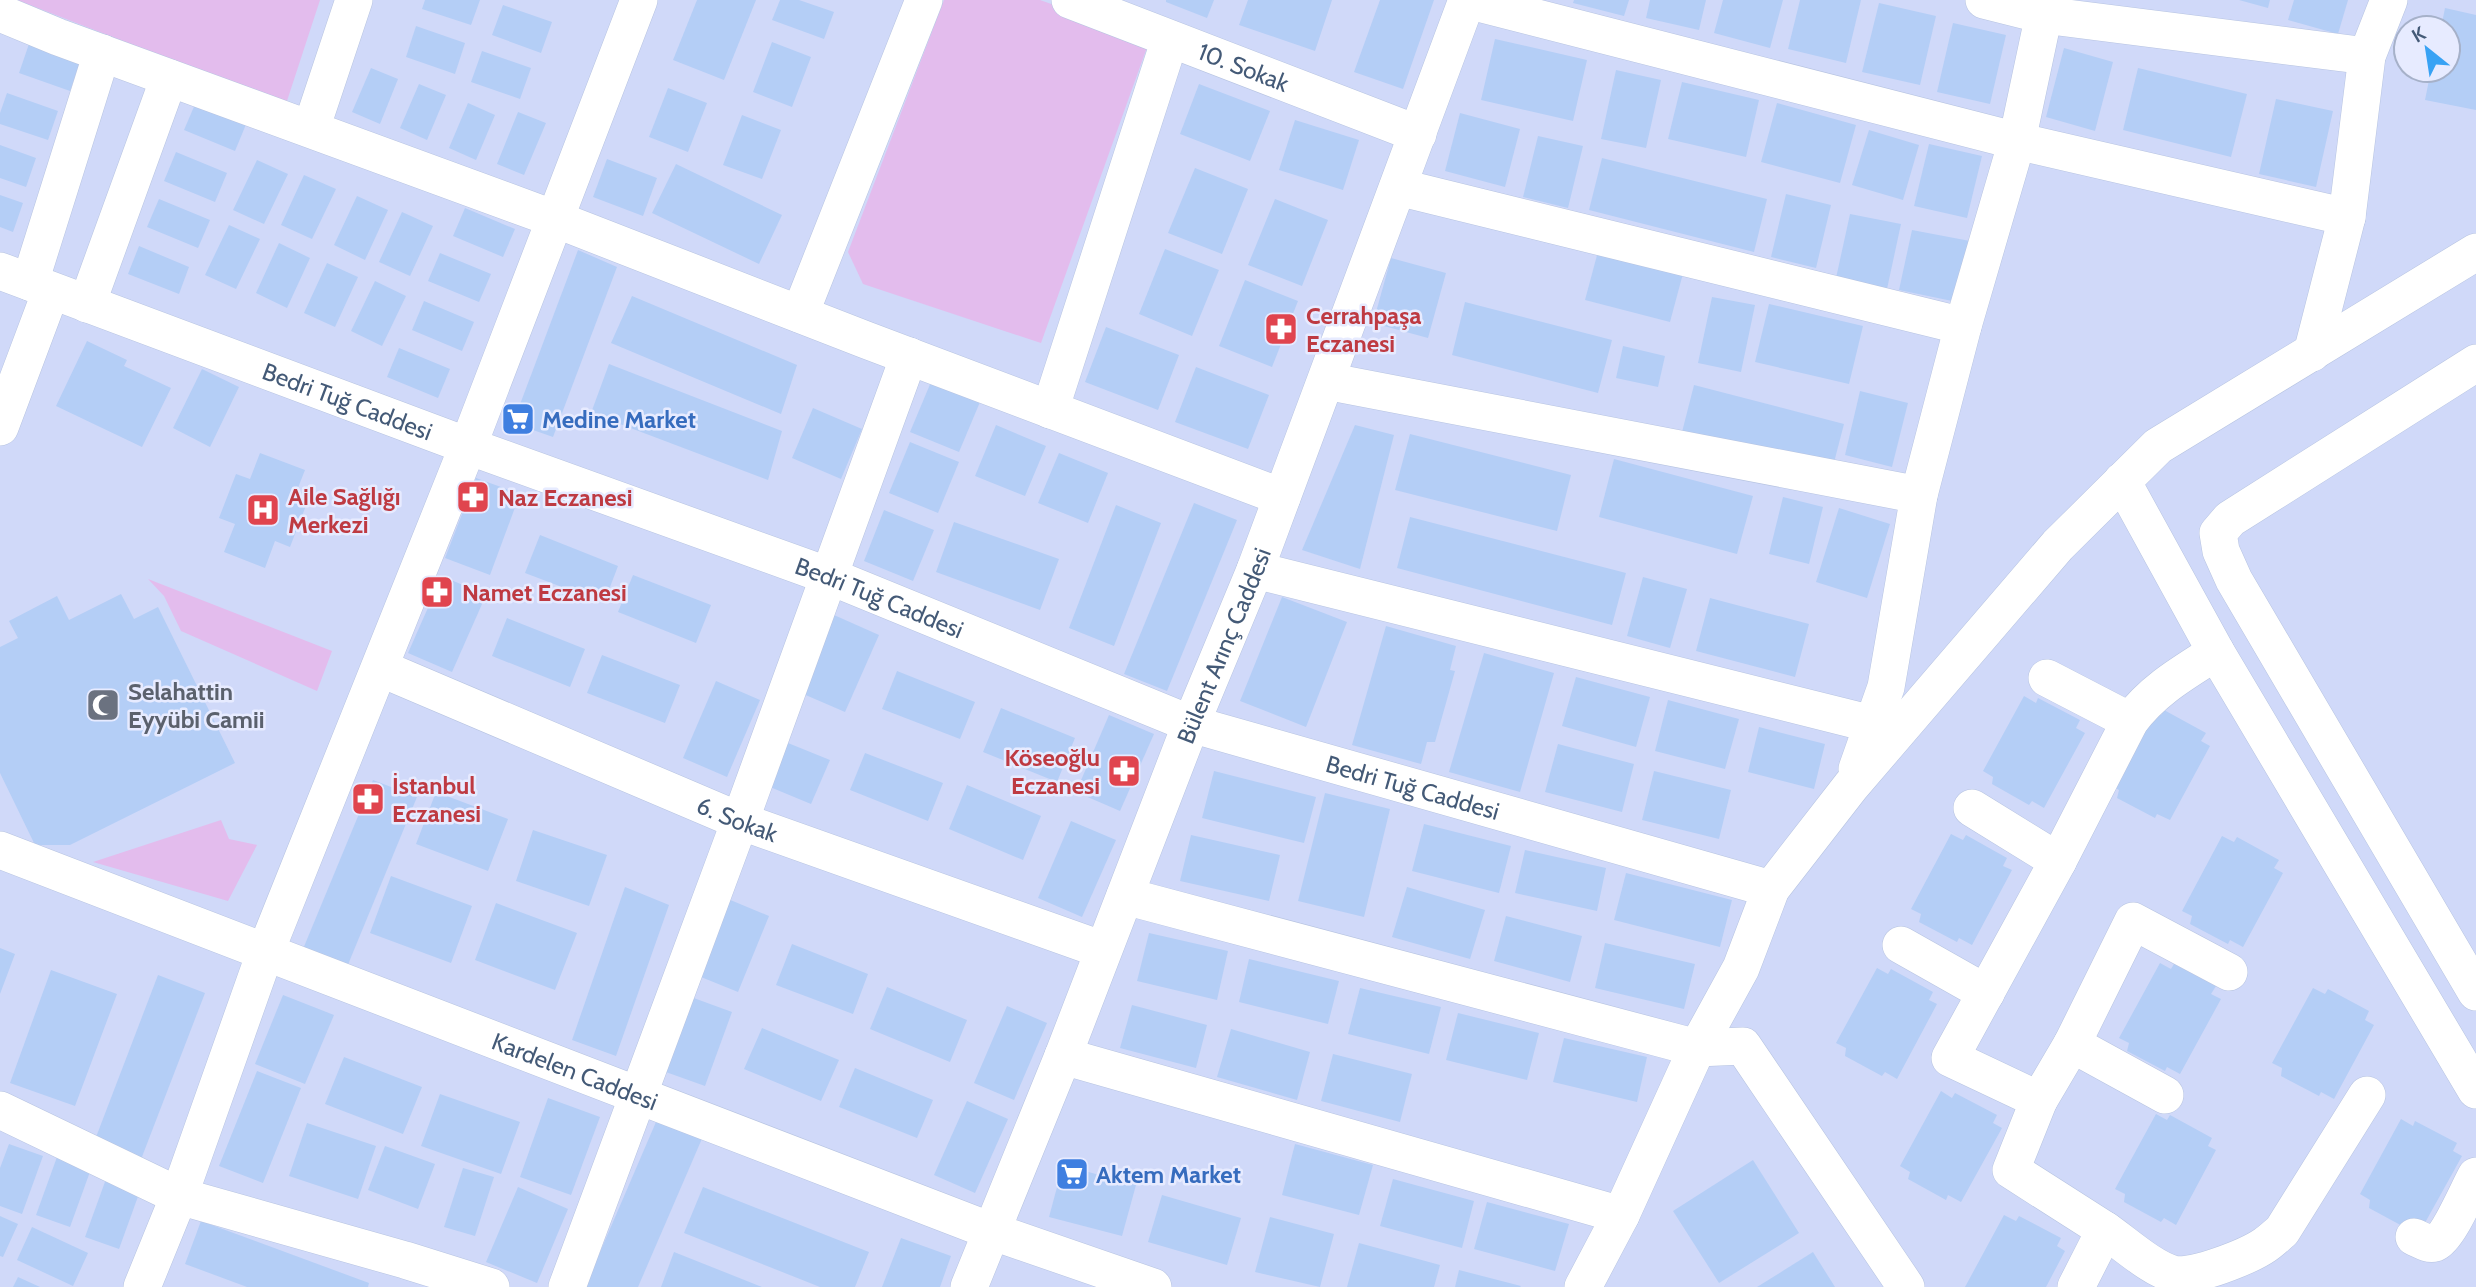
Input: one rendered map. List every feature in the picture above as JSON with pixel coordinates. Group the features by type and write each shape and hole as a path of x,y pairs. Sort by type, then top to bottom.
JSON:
{"street":[{"path":"310,130 354,0"},
{"path":"142,1287 179,1196 265,953 468,446 639,0"},
{"path":"800,314 925,0"},
{"name":"10. Sokak","path":"1070,0 1418,134"},
{"path":"1467,0 2017,141 2347,217"},
{"name":"Bülent Arınç Caddesi","path":"969,1287 1063,1056 1191,724 1255,570 1467,0"},
{"path":"1984,0 2367,56"},
{"path":"2312,353 2347,217 2367,56 2389,0"},
{"path":"1887,726 1886,687 1919,495 1963,326 2017,141 2045,7"},
{"path":"0,13 169,78 555,219 1282,497"},
{"path":"1050,410 1170,39"},
{"path":"0,427 27,281 102,53"},
{"path":"87,304 169,78"},
{"path":"1398,187 1963,326"},
{"path":"1583,1287 1621,1215 1697,1048 1741,968 1771,889 1851,786 1887,726 2059,544 2158,446 2476,252"},
{"name":"Bedri Tuğ Caddesi","path":"27,281 468,446 829,576 1191,724 1771,889"},
{"path":"567,1287 909,356"},
{"path":"2470,968 2234,580 2221,551 2218,533 2230,519 2476,363"},
{"path":"1326,380 1919,495"},
{"path":"2122,481 2216,652 2476,1090"},
{"path":"1255,570 1887,726"},
{"path":"2039,1100 1950,1058 2058,861 2130,720 2144,701 2160,687 2216,652"},
{"name":"6. Sokak","path":"380,668 740,821 1103,950"},
{"path":"2047,678 2130,720"},
{"path":"1972,808 2058,861"},
{"name":"Kardelen Caddesi","path":"0,850 991,1231 1153,1287"},
{"path":"1125,896 1697,1048 1743,1046 1906,1287"},
{"path":"2229,972 2133,921 2072,1044 2039,1100 2011,1170 2156,1265 2174,1274 2187,1275 2243,1257 2266,1245 2282,1231 2367,1096"},
{"path":"1901,945 1986,992"},
{"path":"2072,1044 2165,1095"},
{"path":"1063,1056 1621,1215"},
{"path":"0,1110 179,1196 400,1273 491,1287"},
{"path":"2414,1237 2429,1244 2438,1242 2476,1176"},
{"path":"2076,1287 2105,1230"}],"shaded area":[{"path":"0,0 2476,0 2476,1287 0,1287"},
{"path":"17,0 320,0 286,104"},
{"path":"944,0 1040,0 1150,39 1041,343 863,284 848,252"},
{"path":"148,579 332,651 317,691 181,631 164,596"},
{"path":"221,820 229,839 257,845 228,901 93,862"}],"building":[{"path":"425,0 480,0 471,25 422,9"},
{"path":"697,0 756,0 724,80 673,60"},
{"path":"780,0 799,0 834,12 824,39 772,20"},
{"path":"1166,0 1214,0 1207,18"},
{"path":"1248,0 1332,0 1315,51 1239,25"},
{"path":"1380,0 1434,0 1403,89 1354,72"},
{"path":"1574,0 1629,0 1624,16 1573,3"},
{"path":"1650,0 1706,0 1699,30 1646,18"},
{"path":"1723,0 1783,0 1770,48 1714,33"},
{"path":"1800,0 1861,0 1846,63 1788,49"},
{"path":"2239,0 2270,0 2268,8"},
{"path":"2294,0 2348,0 2338,34 2288,20"},
{"path":"1879,3 1936,16 1920,85 1862,72"},
{"path":"503,5 552,22 541,53 492,35"},
{"path":"2445,8 2476,15 2476,110 2425,100 2428,84 2462,84 2462,14 2444,14"},
{"path":"1953,23 2006,35 1990,104 1937,92"},
{"path":"416,26 465,43 455,74 406,57"},
{"path":"1495,39 1587,60 1573,121 1481,100"},
{"path":"772,42 811,57 792,107 753,92"},
{"path":"29,44 80,62 70,91 19,73"},
{"path":"2064,48 2113,62 2095,131 2046,117"},
{"path":"482,51 531,68 520,99 471,82"},
{"path":"371,68 398,79 380,124 352,112"},
{"path":"2138,68 2247,94 2231,157 2123,130"},
{"path":"1616,70 1661,80 1646,148 1601,139"},
{"path":"1682,82 1759,100 1746,157 1668,139"},
{"path":"419,84 446,95 427,140 400,128"},
{"path":"1199,84 1270,111 1250,161 1180,134"},
{"path":"668,88 707,103 688,152 649,137"},
{"path":"7,93 58,111 48,140 0,124 0,113"},
{"path":"2276,99 2333,111 2316,187 2259,174"},
{"path":"196,102 247,122 235,151 184,130"},
{"path":"468,103 495,115 476,160 449,148"},
{"path":"1777,103 1856,125 1840,183 1761,162"},
{"path":"518,112 546,123 524,175 497,164"},
{"path":"1460,113 1520,129 1505,187 1445,171"},
{"path":"742,115 781,130 762,179 723,165"},
{"path":"1295,120 1359,140 1343,190 1279,170"},
{"path":"1869,130 1919,145 1903,200 1852,185"},
{"path":"1538,136 1583,146 1568,208 1523,197"},
{"path":"1929,144 1982,156 1967,218 1914,206"},
{"path":"0,145 36,158 26,187 0,178"},
{"path":"176,152 227,173 215,202 164,181"},
{"path":"1602,158 1767,199 1754,252 1589,210"},
{"path":"607,159 657,178 643,216 593,197"},
{"path":"257,160 288,174 264,224 233,210"},
{"path":"676,164 782,215 759,264 652,213"},
{"path":"1195,168 1248,189 1222,254 1168,233"},
{"path":"304,175 336,189 312,239 281,225"},
{"path":"1786,194 1831,205 1816,268 1771,257"},
{"path":"0,195 23,203 13,232 0,227"},
{"path":"357,196 388,210 365,260 334,245"},
{"path":"159,199 210,220 198,248 147,227"},
{"path":"1275,199 1328,220 1302,286 1248,265"},
{"path":"465,208 515,229 503,257 453,236"},
{"path":"402,212 433,226 410,276 379,262"},
{"path":"1850,214 1901,224 1887,289 1836,278"},
{"path":"229,225 260,239 236,289 205,275"},
{"path":"1912,230 1970,241 1957,302 1899,290"},
{"path":"279,243 310,258 287,308 256,293"},
{"path":"1600,244 1685,266 1670,322 1585,300"},
{"path":"139,246 189,267 179,294 128,274"},
{"path":"1165,249 1219,270 1192,336 1139,314"},
{"path":"578,250 617,267 553,437 513,423"},
{"path":"440,253 491,274 479,302 428,281"},
{"path":"1391,258 1446,273 1428,338 1373,323"},
{"path":"327,263 358,277 335,327 304,313"},
{"path":"1245,280 1298,301 1272,367 1219,346"},
{"path":"375,281 406,296 382,346 351,331"},
{"path":"632,296 797,365 781,414 611,343"},
{"path":"1712,297 1755,305 1741,372 1698,363"},
{"path":"424,301 474,322 462,351 412,330"},
{"path":"1465,302 1612,340 1598,393 1452,355"},
{"path":"1769,304 1863,326 1849,384 1755,362"},
{"path":"1106,327 1179,355 1158,410 1085,382"},
{"path":"87,341 127,360 124,366 171,388 142,447 56,406"},
{"path":"1623,346 1665,356 1658,387 1616,378"},
{"path":"399,348 450,369 438,398 387,377"},
{"path":"609,364 782,431 768,480 591,413"},
{"path":"1196,367 1269,395 1248,449 1175,422"},
{"path":"202,369 239,387 210,447 173,428"},
{"path":"931,382 980,402 959,452 910,432"},
{"path":"1694,385 1844,424 1831,474 1681,436"},
{"path":"1860,391 1908,403 1892,467 1845,455"},
{"path":"813,408 862,429 841,479 792,458"},
{"path":"996,425 1046,446 1025,496 975,476"},
{"path":"1355,425 1394,435 1360,569 1302,550"},
{"path":"1410,434 1571,475 1557,531 1395,490"},
{"path":"910,442 959,462 938,513 889,493"},
{"name":"Aile Sağlığı Merkezi","path":"260,453 305,470 294,498 307,503 290,547 275,541 265,568 224,552 235,524 219,518 236,474 250,479"},
{"path":"1059,453 1108,473 1088,523 1038,503"},
{"path":"1614,459 1753,496 1737,554 1599,517"},
{"path":"476,478 520,494 490,575 445,558"},
{"path":"1783,497 1823,507 1809,564 1769,554"},
{"path":"1194,503 1237,520 1167,691 1124,674"},
{"path":"1116,505 1161,523 1114,646 1069,628"},
{"path":"1839,508 1890,524 1867,598 1816,582"},
{"path":"884,510 934,530 913,581 864,561"},
{"path":"1410,517 1626,573 1612,625 1397,568"},
{"path":"954,522 1059,559 1040,610 936,572"},
{"path":"540,535 618,566 604,603 525,573"},
{"path":"633,575 711,605 696,643 618,612"},
{"path":"442,576 486,595 452,672 408,653"},
{"path":"1643,577 1687,589 1670,648 1627,636"},
{"name":"Selahattin Eyyübi Camii","path":"121,594 134,619 158,607 235,763 70,845 35,845 0,773 0,647 18,638 9,621 57,596 69,620"},
{"path":"1282,597 1347,622 1306,727 1240,701"},
{"path":"1710,598 1809,624 1795,677 1696,651"},
{"path":"834,615 879,635 845,712 801,693"},
{"path":"507,618 585,649 570,687 492,656"},
{"path":"1386,626 1456,646 1450,670 1455,671 1435,742 1427,742 1421,764 1352,745"},
{"path":"1484,653 1554,673 1520,792 1449,772"},
{"path":"602,655 680,685 665,723 587,693"},
{"path":"897,671 975,702 960,739 882,709"},
{"path":"1576,677 1650,697 1636,747 1562,726"},
{"path":"716,681 760,700 727,777 683,758"},
{"path":"2024,696 2036,703 2038,698 2080,720 2076,728 2085,733 2044,808 2032,801 2029,805 1992,784 1993,777 1983,771"},
{"path":"1668,700 1739,719 1725,769 1655,751"},
{"path":"1001,708 1075,738 1057,782 983,752"},
{"path":"2149,709 2161,715 2164,710 2206,733 2201,741 2210,746 2170,820 2157,814 2155,818 2117,798 2119,790 2109,784"},
{"path":"1109,715 1154,734 1120,811 1076,792"},
{"path":"1759,727 1825,744 1814,789 1748,772"},
{"path":"788,743 830,760 811,804 770,787"},
{"path":"1558,744 1634,764 1622,812 1545,792"},
{"path":"865,753 943,783 928,821 850,790"},
{"path":"1214,771 1316,797 1304,843 1202,818"},
{"path":"1654,771 1731,790 1719,839 1642,820"},
{"path":"373,780 417,797 347,967 303,949"},
{"path":"967,785 1041,816 1023,860 949,829"},
{"path":"436,792 508,819 488,871 416,844"},
{"path":"1325,793 1390,809 1364,917 1298,901"},
{"path":"1071,821 1116,840 1082,917 1038,898"},
{"path":"1424,824 1511,846 1499,893 1412,871"},
{"path":"533,830 607,855 589,906 516,881"},
{"path":"1951,834 1963,840 1966,835 2007,858 2003,866 2012,870 1972,945 1959,938 1957,942 1919,922 1921,914 1911,909"},
{"path":"1191,835 1280,855 1269,901 1180,881"},
{"path":"2222,836 2234,842 2237,837 2279,860 2274,868 2283,873 2243,947 2230,940 2228,944 2190,924 2192,916 2182,911"},
{"path":"1525,850 1606,868 1597,911 1515,893"},
{"path":"1626,873 1732,900 1720,947 1614,920"},
{"path":"391,876 472,906 451,963 370,933"},
{"path":"625,887 669,905 616,1056 572,1040"},
{"path":"1407,887 1485,910 1470,959 1392,937"},
{"path":"728,899 769,916 738,992 696,975"},
{"path":"496,903 577,933 555,990 475,960"},
{"path":"1506,916 1582,936 1570,982 1494,961"},
{"path":"1149,933 1228,951 1217,1000 1137,981"},
{"path":"1605,943 1695,964 1684,1009 1595,988"},
{"path":"792,944 868,974 853,1014 776,985"},
{"path":"0,948 15,954 0,994"},
{"path":"1249,959 1339,981 1328,1024 1239,1002"},
{"path":"2160,963 2171,969 2174,964 2216,986 2211,994 2221,999 2180,1074 2167,1067 2165,1071 2127,1051 2129,1043 2119,1038"},
{"path":"1877,968 1888,974 1891,969 1933,992 1929,1000 1937,1004 1897,1079 1885,1072 1882,1076 1845,1056 1846,1048 1836,1043"},
{"path":"51,970 117,994 75,1106 10,1083"},
{"path":"158,975 205,993 140,1162 93,1145"},
{"path":"887,987 967,1020 950,1062 870,1029"},
{"path":"1360,988 1441,1007 1429,1054 1348,1034"},
{"path":"2313,988 2325,994 2328,989 2369,1011 2365,1020 2374,1025 2334,1099 2321,1092 2319,1096 2281,1076 2282,1068 2272,1063"},
{"path":"283,995 334,1015 305,1084 255,1064"},
{"path":"691,997 732,1012 705,1086 663,1071"},
{"path":"1132,1005 1207,1025 1196,1068 1120,1048"},
{"path":"1007,1006 1047,1023 1014,1100 974,1083"},
{"path":"1458,1013 1539,1033 1527,1080 1446,1060"},
{"path":"762,1028 839,1060 821,1101 744,1069"},
{"path":"1231,1029 1310,1052 1297,1100 1217,1077"},
{"path":"1564,1038 1647,1057 1637,1102 1553,1082"},
{"path":"1333,1054 1412,1074 1400,1122 1321,1101"},
{"path":"344,1057 422,1087 403,1134 325,1104"},
{"path":"855,1068 933,1100 917,1138 839,1107"},
{"path":"257,1071 301,1088 263,1183 219,1166"},
{"path":"1941,1091 1952,1098 1955,1093 1997,1115 1993,1123 2002,1128 1961,1202 1948,1195 1946,1200 1908,1179 1910,1172 1900,1166"},
{"path":"440,1094 520,1122 501,1174 421,1146"},
{"path":"548,1098 600,1117 571,1195 520,1177"},
{"path":"967,1101 1008,1119 975,1193 934,1175"},
{"path":"2156,1114 2167,1120 2170,1115 2212,1138 2208,1146 2216,1150 2176,1225 2164,1218 2161,1222 2124,1202 2125,1194 2115,1189"},
{"path":"659,1115 704,1134 638,1287 585,1287"},
{"path":"2401,1119 2413,1126 2415,1121 2457,1143 2453,1151 2462,1156 2421,1230 2406,1228 2369,1208 2370,1200 2360,1194"},
{"path":"307,1123 376,1146 358,1199 289,1176"},
{"path":"9,1144 43,1156 22,1214 0,1206 0,1168"},
{"path":"1295,1144 1373,1165 1359,1215 1282,1195"},
{"path":"385,1146 435,1164 418,1209 368,1190"},
{"path":"57,1157 91,1169 70,1227 36,1215"},
{"path":"1753,1160 1799,1233 1719,1283 1673,1211"},
{"path":"1063,1165 1136,1185 1122,1236 1049,1217"},
{"path":"463,1168 494,1177 475,1236 444,1227"},
{"path":"106,1179 140,1191 119,1249 85,1237"},
{"path":"1393,1179 1474,1201 1462,1248 1380,1226"},
{"path":"518,1187 568,1209 537,1283 486,1262"},
{"path":"703,1187 869,1252 855,1287 820,1287 684,1233"},
{"path":"1162,1195 1241,1218 1227,1265 1148,1242"},
{"path":"1487,1202 1569,1224 1555,1271 1474,1249"},
{"path":"2004,1215 2016,1221 2019,1216 2061,1238 2057,1246 2065,1251 2046,1287 1965,1287"},
{"path":"0,1216 18,1224 3,1257 0,1256"},
{"path":"1270,1217 1334,1234 1320,1287 1255,1272"},
{"path":"201,1221 369,1283 368,1287 247,1287 185,1264"},
{"path":"32,1227 88,1253 73,1286 17,1260"},
{"path":"901,1238 951,1256 940,1287 882,1287"},
{"path":"1359,1243 1440,1265 1434,1287 1347,1287"},
{"path":"674,1252 762,1287 661,1287"},
{"path":"1813,1252 1835,1287 1757,1287"},
{"path":"1459,1270 1521,1286 1455,1287"},
{"path":"18,1277 40,1287 13,1287"}],"place":[{"name":"Cerrahpaşa Eczanesi","path":"1281,329"},
{"name":"Medine Market","path":"518,419"},
{"name":"Naz Eczanesi","path":"473,497"},
{"name":"Aile Sağlığı Merkezi","path":"263,510"},
{"name":"Namet Eczanesi","path":"437,592"},
{"name":"Selahattin Eyyübi Camii","path":"103,705"},
{"name":"Köseoğlu Eczanesi","path":"1124,771"},
{"name":"İstanbul Eczanesi","path":"368,799"},
{"name":"Aktem Market","path":"1072,1174"}]}
